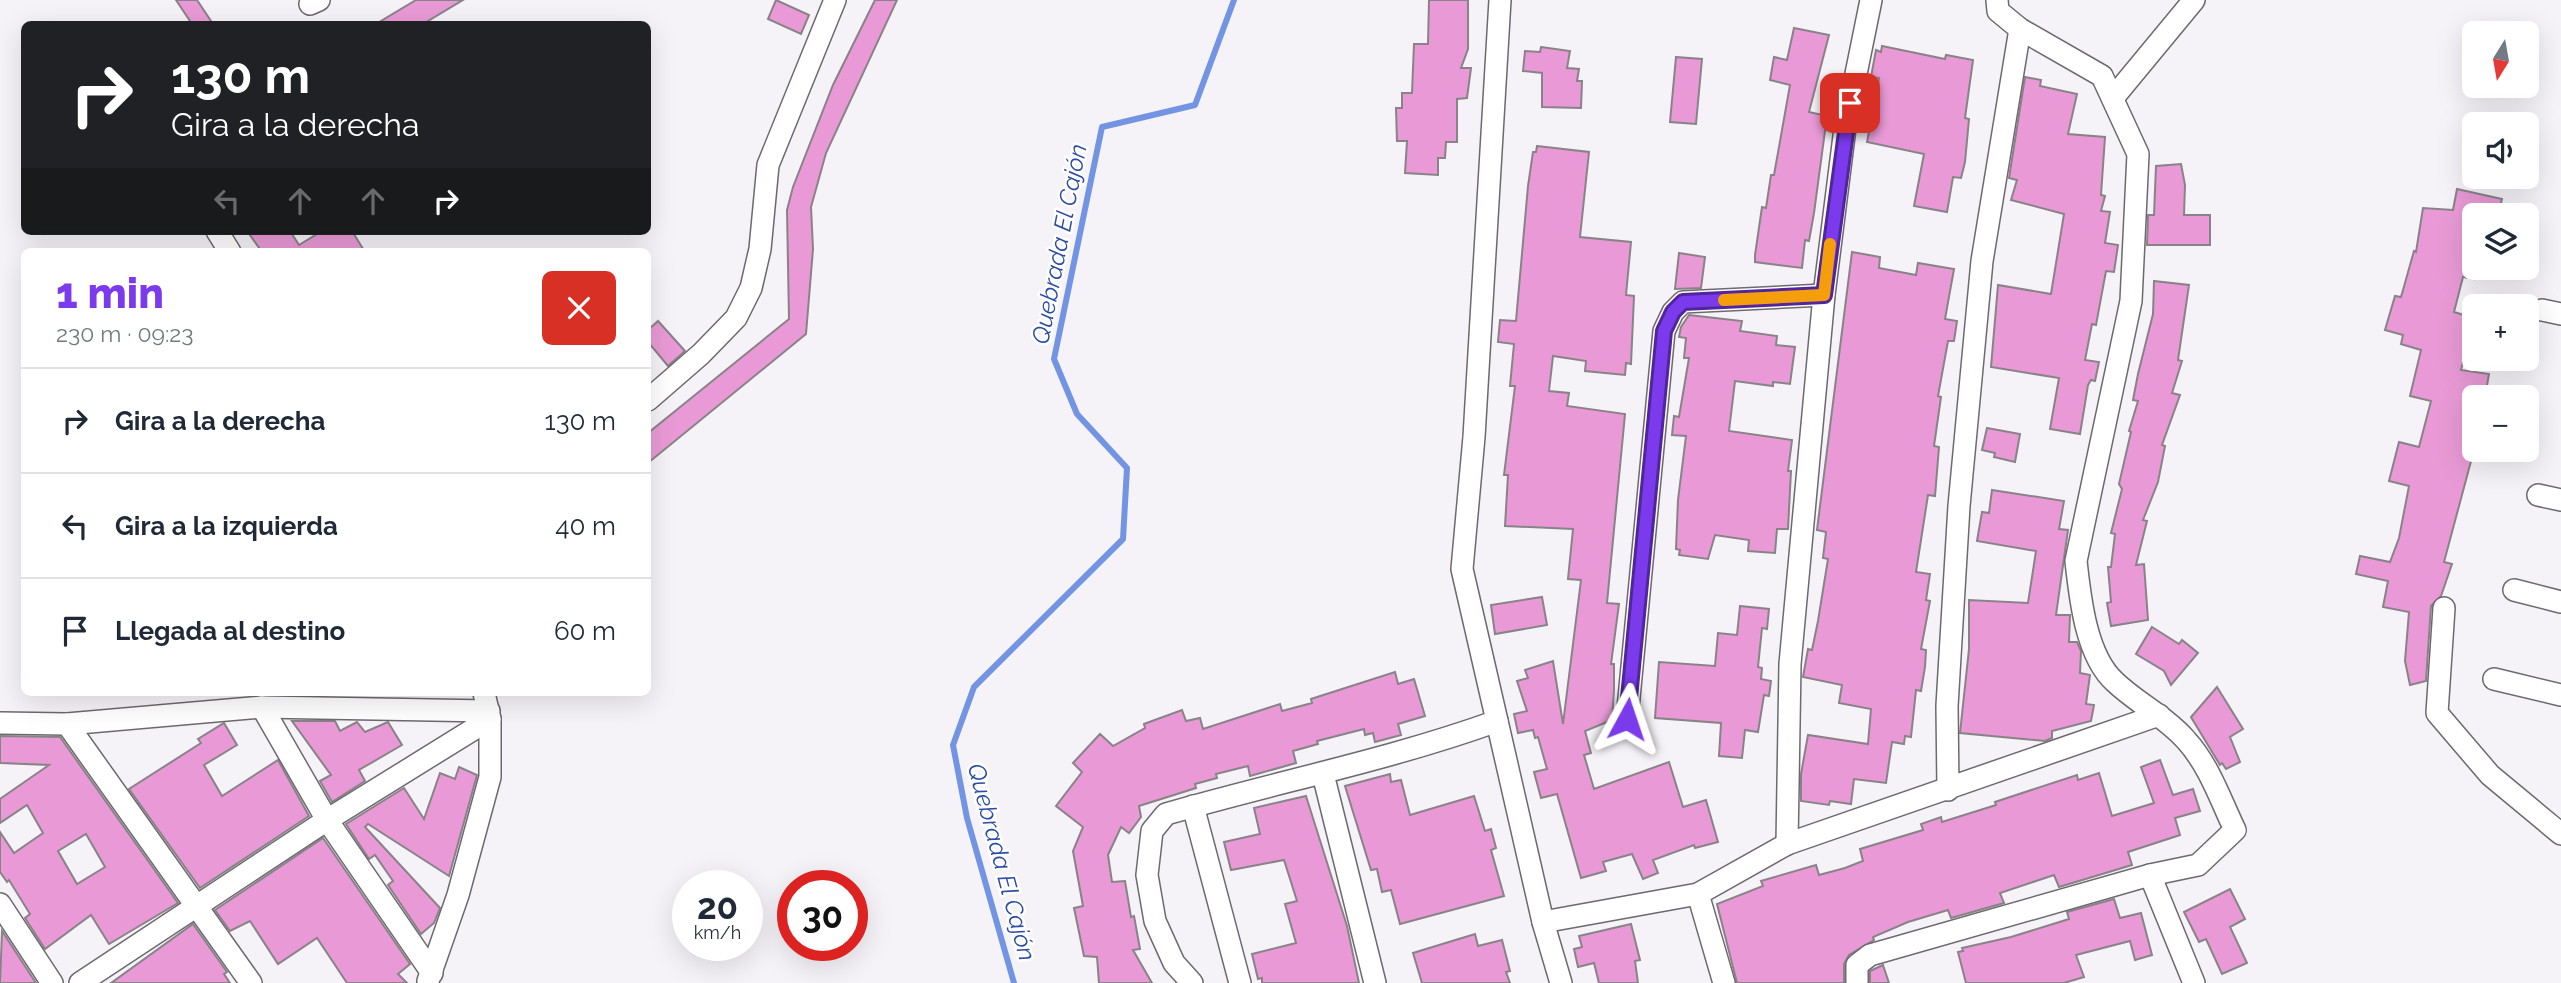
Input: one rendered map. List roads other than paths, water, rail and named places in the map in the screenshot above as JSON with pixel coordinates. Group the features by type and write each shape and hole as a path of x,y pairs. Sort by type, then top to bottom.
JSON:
{"street":[{"path":"651,397 701,354 736,318 751,288 760,248 768,165 835,0"},
{"path":"1500,0 1474,437 1462,569 1543,922 1561,983"},
{"path":"1787,845 1790,664 1824,295 1845,128 1871,0"},
{"path":"1857,983 1857,965 1870,955 2150,875 2198,865 2235,830 2212,779 2187,741 2159,715 2113,681 2091,644 2080,598 2076,561 2131,301 2138,153 2102,76 2020,29 1998,11 1997,0"},
{"path":"2113,98 2194,0"},
{"path":"1948,790 1947,706 1959,506 1982,261 2020,29"},
{"path":"1627,719 1664,331 1673,312 1683,302 1824,295"},
{"path":"2538,495 2561,500"},
{"path":"2514,590 2561,602"},
{"path":"2444,608 2437,713 2490,775 2561,834"},
{"path":"2494,679 2561,695"},
{"path":"0,723 67,724 262,707 488,708"},
{"path":"262,707 327,820 429,978"},
{"path":"80,983 327,820 488,708"},
{"path":"429,978 458,895 491,777 488,708"},
{"path":"1543,922 1698,894 1787,845 2159,715"},
{"path":"1192,983 1174,963 1155,921 1147,875 1152,831 1166,814 1324,774 1446,739 1497,721"},
{"path":"67,724 195,908 251,983"},
{"path":"1324,774 1375,983"},
{"path":"1193,806 1240,983"},
{"path":"2150,875 2194,983"},
{"path":"1698,894 1724,983"},
{"path":"0,904 52,983"}],"waterway":[{"name":"Quebrada El Cajón","path":"1014,983 967,818 953,745 974,687 1123,539 1127,468 1077,414 1054,359 1102,127 1195,105 1234,0"}]}
